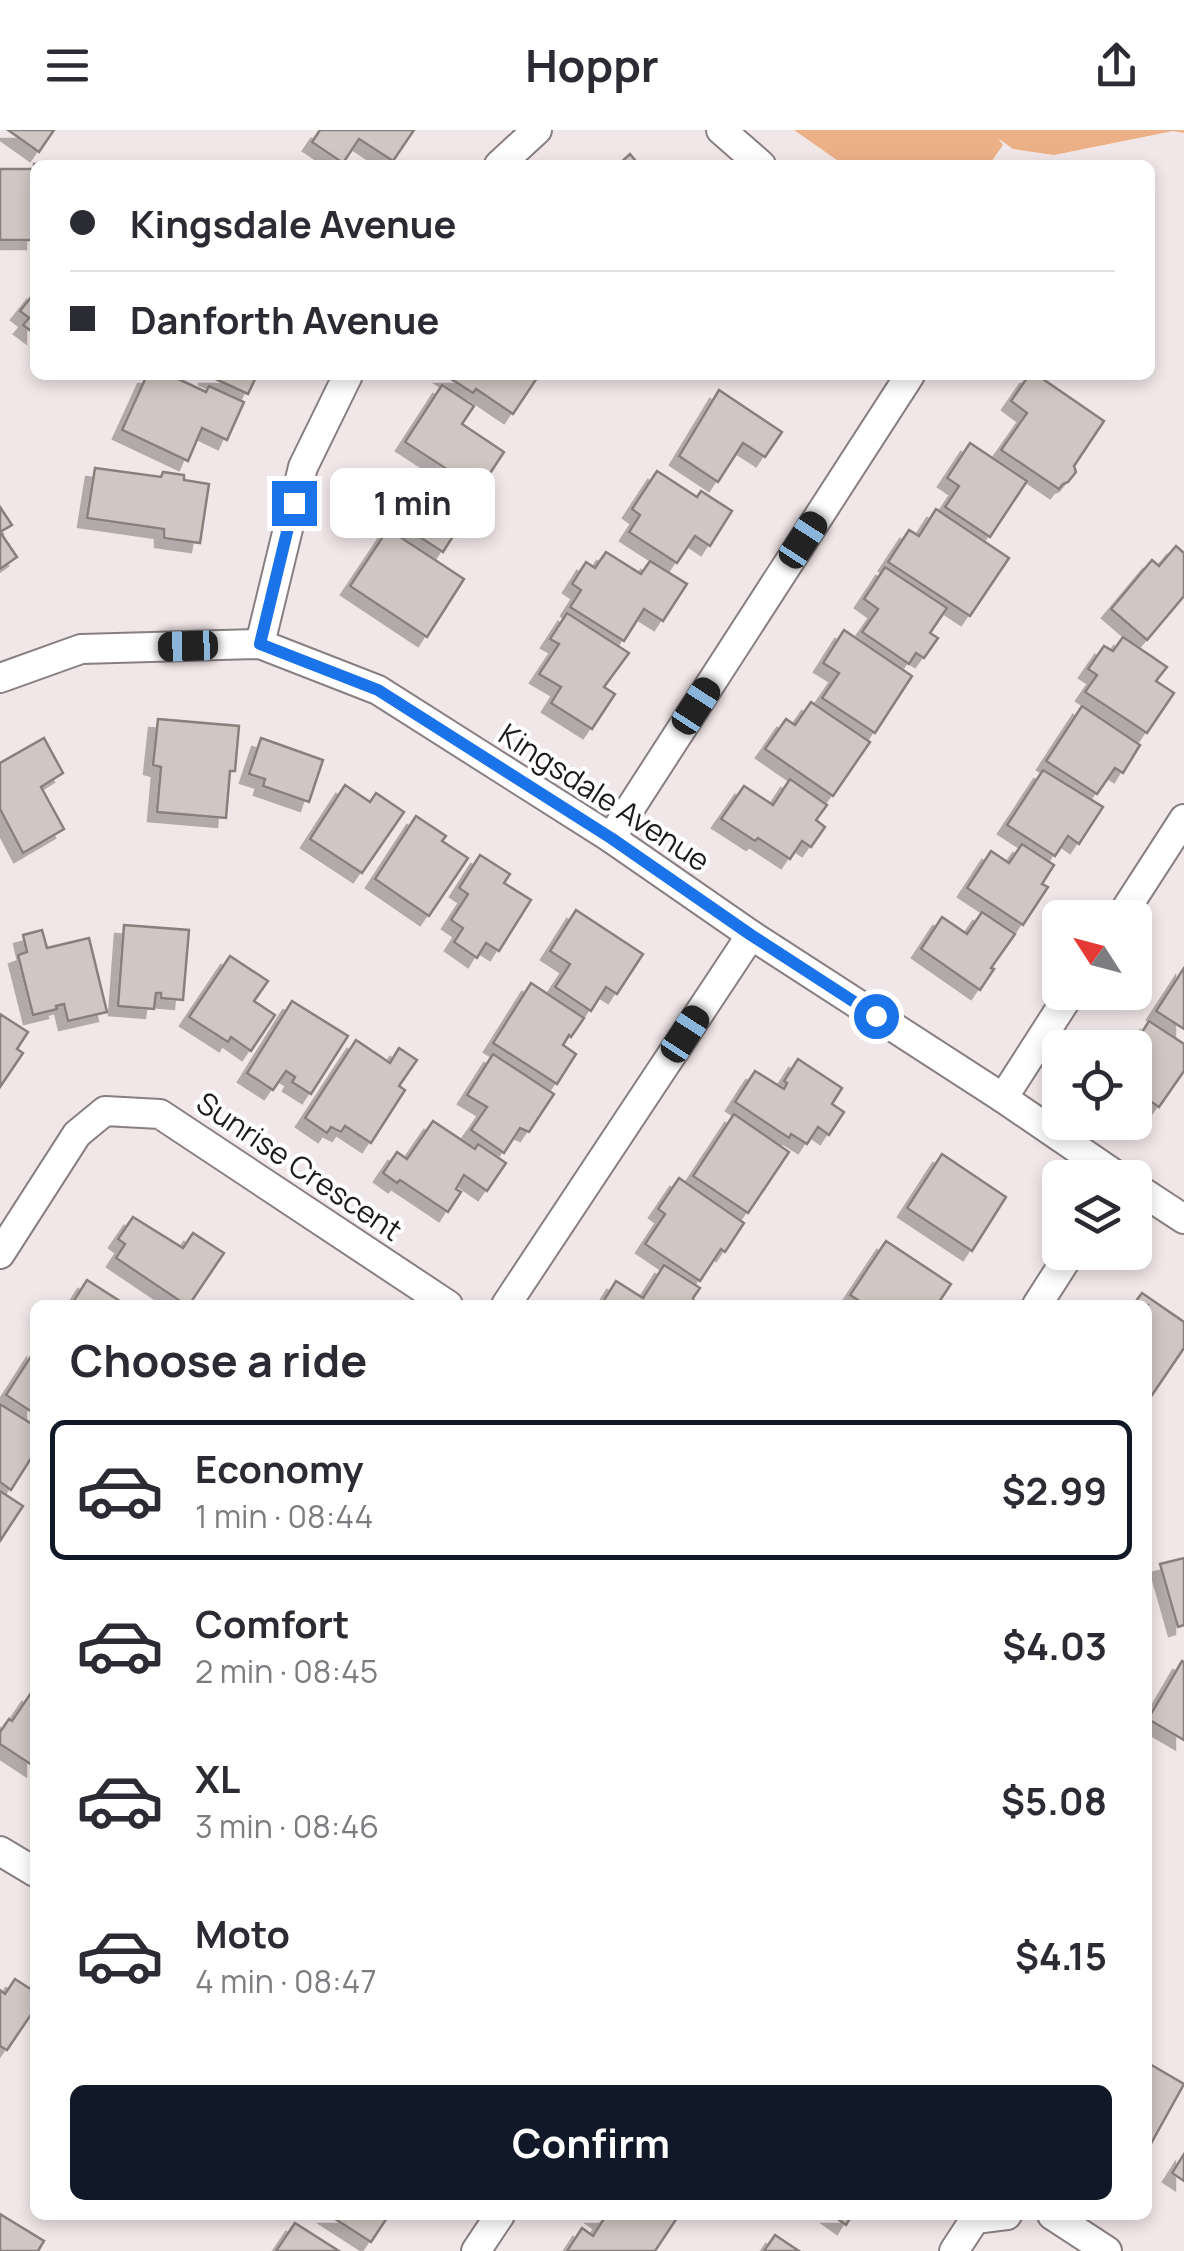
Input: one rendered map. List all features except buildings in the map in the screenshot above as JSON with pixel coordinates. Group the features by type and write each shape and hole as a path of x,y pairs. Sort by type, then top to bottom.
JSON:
{"street":[{"path":"504,160 537,130"},
{"path":"720,130 755,160"},
{"path":"260,644 303,467 346,380"},
{"path":"611,838 907,380"},
{"name":"Kingsdale Avenue","path":"0,678 82,649 260,644 378,690 611,838 1094,1160"},
{"path":"1132,900 1184,818"},
{"path":"509,1300 751,935"},
{"path":"1003,1098 1060,1010"},
{"name":"Sunrise Crescent","path":"0,1254 77,1134 104,1111 160,1114 440,1300"},
{"path":"1152,1198 1184,1219"},
{"path":"1040,1300 1059,1270"},
{"path":"0,1851 30,1869"},
{"path":"476,2251 497,2220"},
{"path":"954,2251 975,2220"},
{"path":"1060,2220 1108,2251"}],"shaded area":[{"path":"794,130 1184,130 1054,155 1013,149 998,138 1003,145 992,160 837,160"}],"route":[{"path":"294,503 260,644 378,690 611,838 876,1016"}]}
